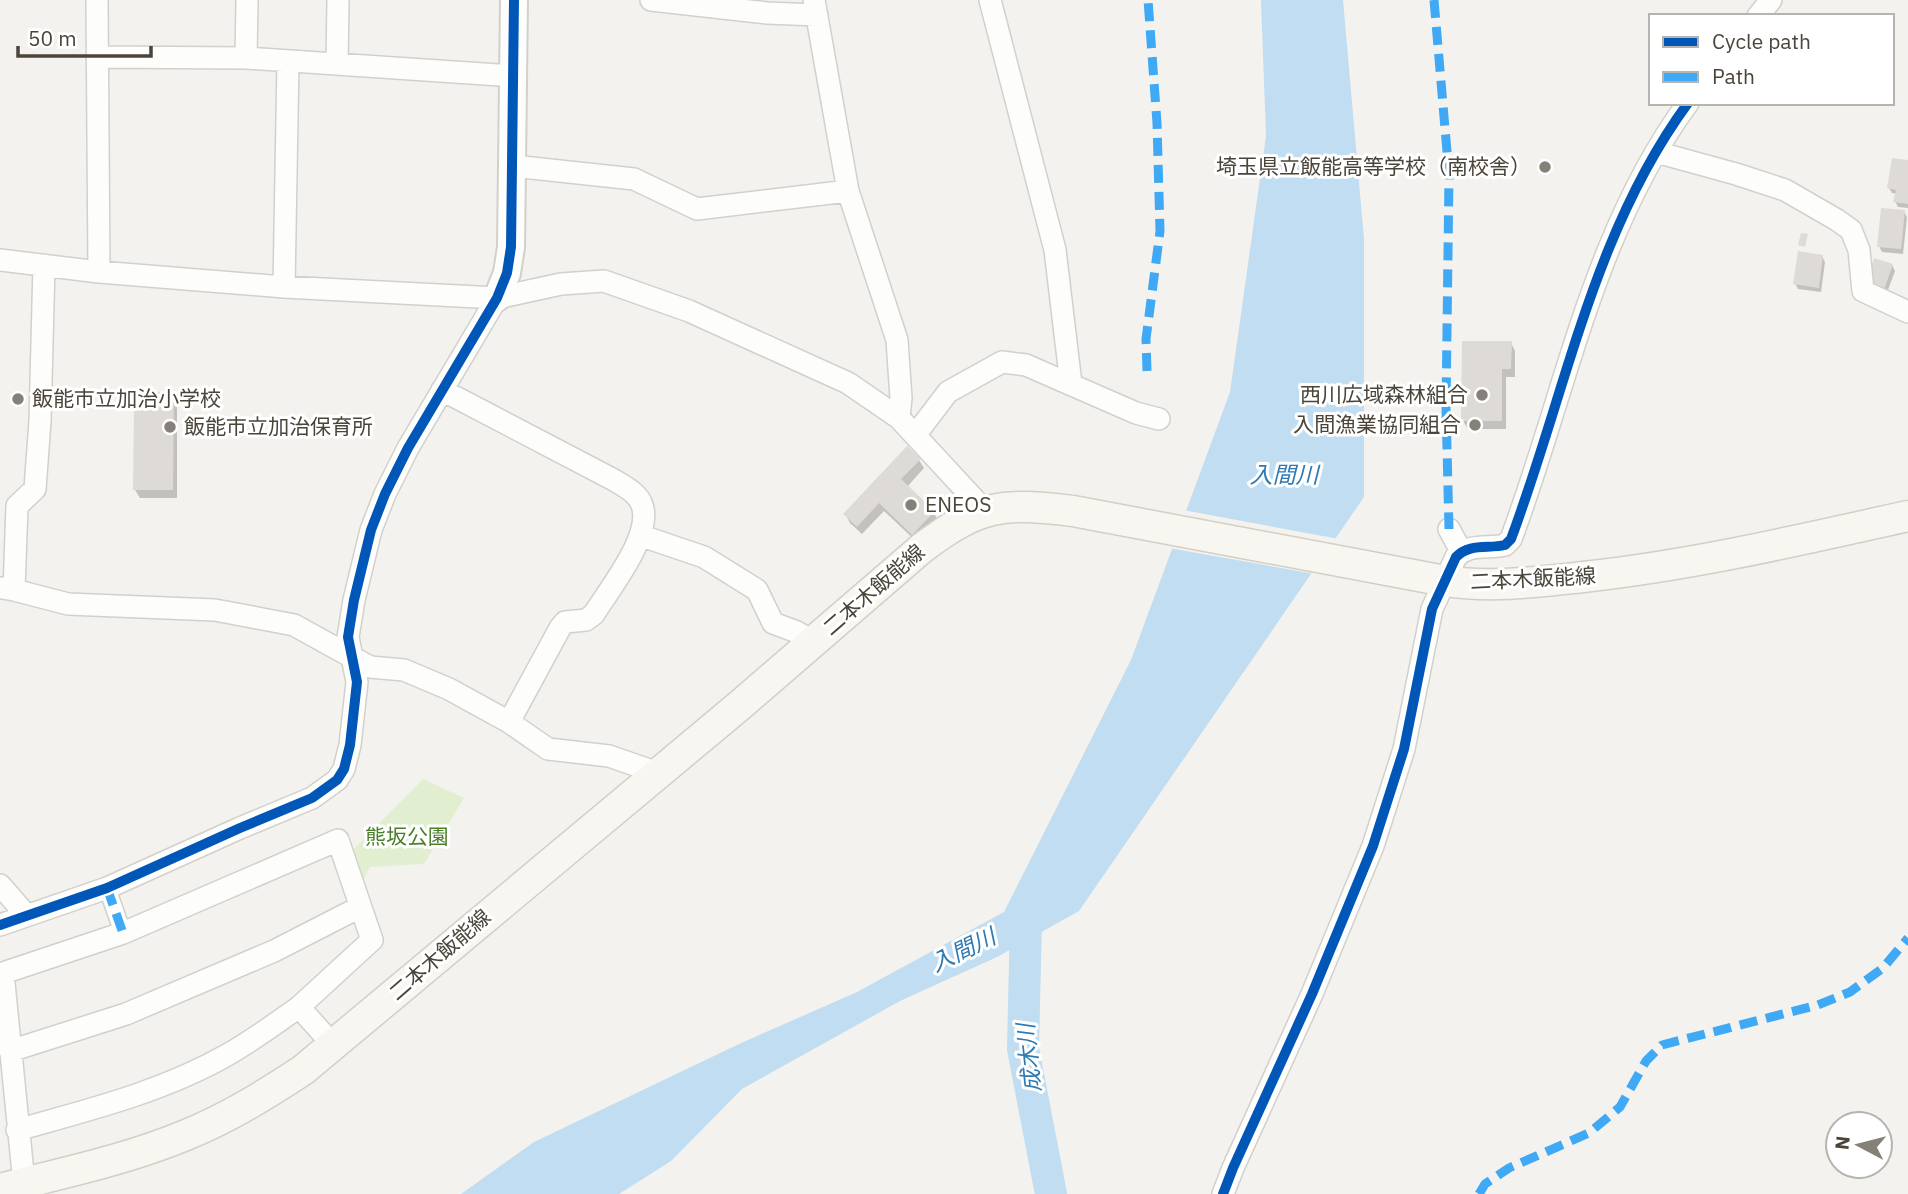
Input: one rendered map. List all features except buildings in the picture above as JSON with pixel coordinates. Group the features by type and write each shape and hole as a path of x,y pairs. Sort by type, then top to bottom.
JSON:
{"main road":[{"name":"二本木飯能線","path":"12,1186 125,1157 184,1136 245,1107 303,1070 814,642 922,548 951,526 985,511 1011,506 1035,507 1135,522 1462,583 1517,583 1613,574 1718,557 1908,516"}],"street":[{"path":"97,0 99,272"},
{"path":"246,58 247,0"},
{"path":"337,64 338,0"},
{"path":"0,925 107,888 312,798 329,788 344,769 350,745 357,681 348,637 371,530 390,483 497,298 508,272 513,166 514,0"},
{"path":"651,0 767,13 815,8 848,191 897,340 901,398 899,418"},
{"path":"990,0 1055,250 1071,384"},
{"path":"1760,14 1771,0"},
{"path":"97,57 246,58 513,76"},
{"path":"284,287 288,61"},
{"path":"1223,1194 1312,994 1389,802 1405,749 1432,609 1435,579 1461,551 1505,545 1511,539 1617,226 1656,152 1687,105"},
{"path":"1656,152 1785,190 1837,220 1851,230 1859,250 1863,291 1908,312"},
{"path":"513,166 634,179 697,209 848,191"},
{"path":"0,260 99,272 284,287 497,298 561,284 604,281 689,311 848,383 899,418 985,511"},
{"path":"44,265 35,489 17,506 7,589 68,604 215,610 294,625 370,667 404,670 421,676 509,722 548,749 609,756 658,773"},
{"path":"916,434 948,392 1002,362 1026,365 1136,413 1160,419"},
{"path":"442,390 572,457 635,494 642,505 645,521 642,536 594,614 586,620 565,622 560,628 509,722"},
{"path":"1449,529 1461,551"},
{"path":"642,536 696,553 719,565 757,590 773,623 814,642"},
{"path":"12,1186 17,1130 3,974 123,933 338,840 372,940 299,1007 226,1056 176,1079 100,1107 17,1130"},
{"path":"0,885 27,916"},
{"path":"107,888 123,933"},
{"path":"10,1051 126,1014 274,951 360,907"},
{"path":"299,1007 334,1046"}],"green space":[{"name":"熊坂公園","path":"423,779 464,798 424,864 370,867 360,886 348,855"}],"water":[{"name":"入間川","path":"1261,0 1343,0 1364,239 1364,497 1079,911 997,957 900,1001 742,1089 671,1161 619,1194 461,1194 534,1142 739,1044 857,992 1004,912 1131,660 1230,392 1266,136"}],"pier":[{"path":"1183,510 1339,539 1315,574 1169,548"}],"waterway":[{"name":"成木川","path":"1026,920 1023,1049 1051,1194"}],"marked path":[{"path":"1147,371 1146,339 1160,231 1157,123 1148,0"},
{"path":"1434,0 1449,175 1446,408 1449,529"},
{"path":"107,888 123,933"},
{"path":"1479,1194 1485,1184 1509,1168 1589,1133 1620,1107 1646,1061 1662,1045 1818,1005 1850,992 1883,968 1908,938"}],"cycle path":[{"path":"0,925 107,888 312,798 337,780 344,769 350,745 357,682 348,637 371,530 408,448 497,298 507,273 511,247 514,0"},
{"path":"1223,1194 1312,994 1373,846 1404,749 1432,609 1456,557 1473,548 1505,545 1511,539 1584,314 1605,259 1628,205 1655,153 1687,105"}],"place":[{"name":"埼玉県立飯能高等学校（南校舎）","path":"1545,167"},
{"name":"西川広域森林組合","path":"1482,395"},
{"name":"飯能市立加治小学校","path":"18,399"},
{"name":"入間漁業協同組合","path":"1475,425"},
{"name":"飯能市立加治保育所","path":"170,427"},
{"name":"ENEOS","path":"911,505"}]}
